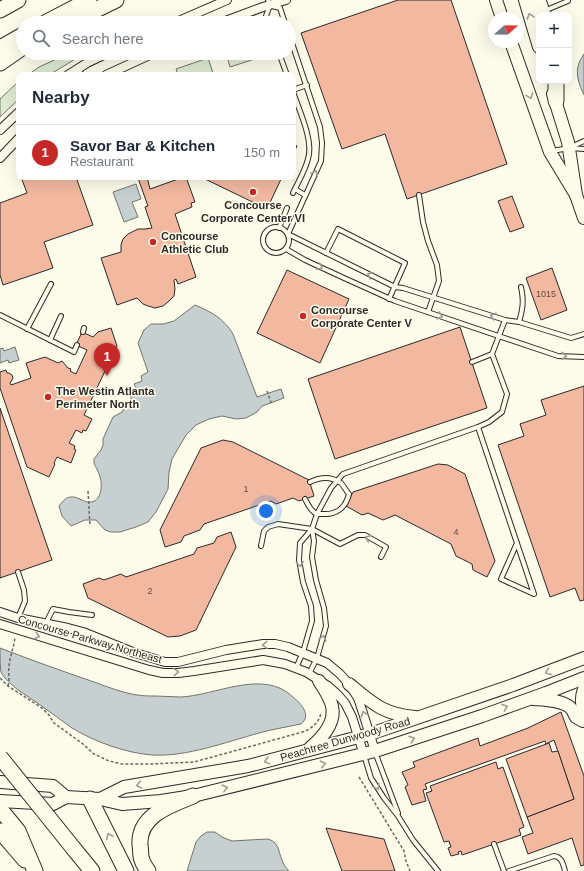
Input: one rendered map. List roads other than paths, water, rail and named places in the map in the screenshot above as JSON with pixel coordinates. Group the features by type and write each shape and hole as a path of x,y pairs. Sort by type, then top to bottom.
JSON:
{"highway":[{"path":"0,10 18,0"},
{"path":"58,16 89,0"},
{"path":"83,16 116,0"},
{"path":"0,48 16,39"},
{"path":"0,63 16,53"},
{"path":"556,84 556,101"},
{"path":"0,757 92,871"},
{"path":"148,871 142,859 140,839 146,823 160,810 193,796"},
{"path":"95,799 126,871"},
{"path":"0,810 18,831 35,871"},
{"path":"0,831 35,871"}],"main road":[{"path":"496,0 500,12"},
{"path":"525,0 536,36"},
{"path":"513,48 550,152 576,195"},
{"path":"551,84 568,142 576,195 584,218"},
{"name":"Peachtree Dunwoody Road","path":"95,799 124,787 248,766 364,735 513,685 584,658"},
{"path":"308,750 327,732 332,718 332,707 328,695 314,678"},
{"name":"Peachtree Dunwoody Road","path":"0,801 53,804 66,797 95,799 122,804 161,801 193,796 370,753 482,716 584,678"},
{"path":"350,684 372,704 387,712 403,716 420,717"},
{"path":"529,699 559,702 573,710 576,717 584,718 582,706 584,689"},
{"path":"0,782 53,786 66,797"}],"street":[{"path":"190,16 227,0"},
{"path":"236,16 269,2 286,0"},
{"path":"80,72 98,60"},
{"path":"113,72 139,60"},
{"path":"0,130 16,115"},
{"path":"0,158 16,141"},
{"name":"Concourse Parkway Northeast","path":"0,612 18,618 83,632 165,662 178,662 226,650 263,644 275,644 303,652 327,663 350,684 358,698 364,735 370,753"},
{"name":"Concourse Parkway Northeast","path":"0,624 164,673 194,671 263,660 285,664 314,678 332,690 345,703 364,735 370,753"}],"lane":[{"path":"541,9 568,0"},
{"path":"266,16 269,2 280,8 283,16"},
{"path":"296,54 320,128 322,143 321,161 288,234 289,242 286,249 282,252 271,252 265,246 264,237 269,230 279,228 288,234 395,287 403,288 505,320 519,322 571,338 584,334"},
{"path":"282,60 286,72"},
{"path":"296,90 307,85"},
{"path":"296,100 310,146 309,158 294,191 305,195"},
{"path":"550,152 569,148 584,141"},
{"path":"569,148 584,149"},
{"path":"418,195 428,241 437,265 439,281 428,312"},
{"path":"279,228 287,208"},
{"path":"326,253 338,229 405,263 389,298"},
{"path":"286,249 305,260 389,298 558,356 584,357"},
{"path":"27,329 50,284"},
{"path":"519,322 523,306 522,287"},
{"path":"0,315 74,352 77,346"},
{"path":"50,340 61,316"},
{"path":"296,669 303,652 312,621 311,606 303,582 299,560 300,543 312,529 317,514 331,488 343,474 478,427 489,422 502,412 507,394 492,354 505,320"},
{"path":"472,362 492,354"},
{"path":"478,427 517,543 524,565 534,594 501,579 517,543"},
{"path":"306,499 309,508 317,514 330,514 342,508 346,503 349,494 340,483 329,478 318,478 310,482"},
{"path":"262,546 264,531 268,527 278,524 312,529 340,544 358,535 365,535 386,547 381,557"},
{"path":"312,529 314,541 312,557 316,580 324,608 326,626 317,658 314,678"},
{"path":"18,572 24,590 25,601 18,618"},
{"path":"46,623 53,609 92,615"},
{"path":"370,753 398,816"},
{"path":"370,753 371,778 413,840 438,871"},
{"path":"494,844 504,871"},
{"path":"509,871 554,856 561,860 565,871"}],"place":[{"name":"Concourse Corporate Center VI","path":"253,192"},
{"name":"Concourse Athletic Club","path":"153,242"},
{"name":"Concourse Corporate Center V","path":"303,316"},
{"name":"Savor Bar & Kitchen","path":"107,376"},
{"name":"The Westin Atlanta Perimeter North","path":"48,397"}]}
